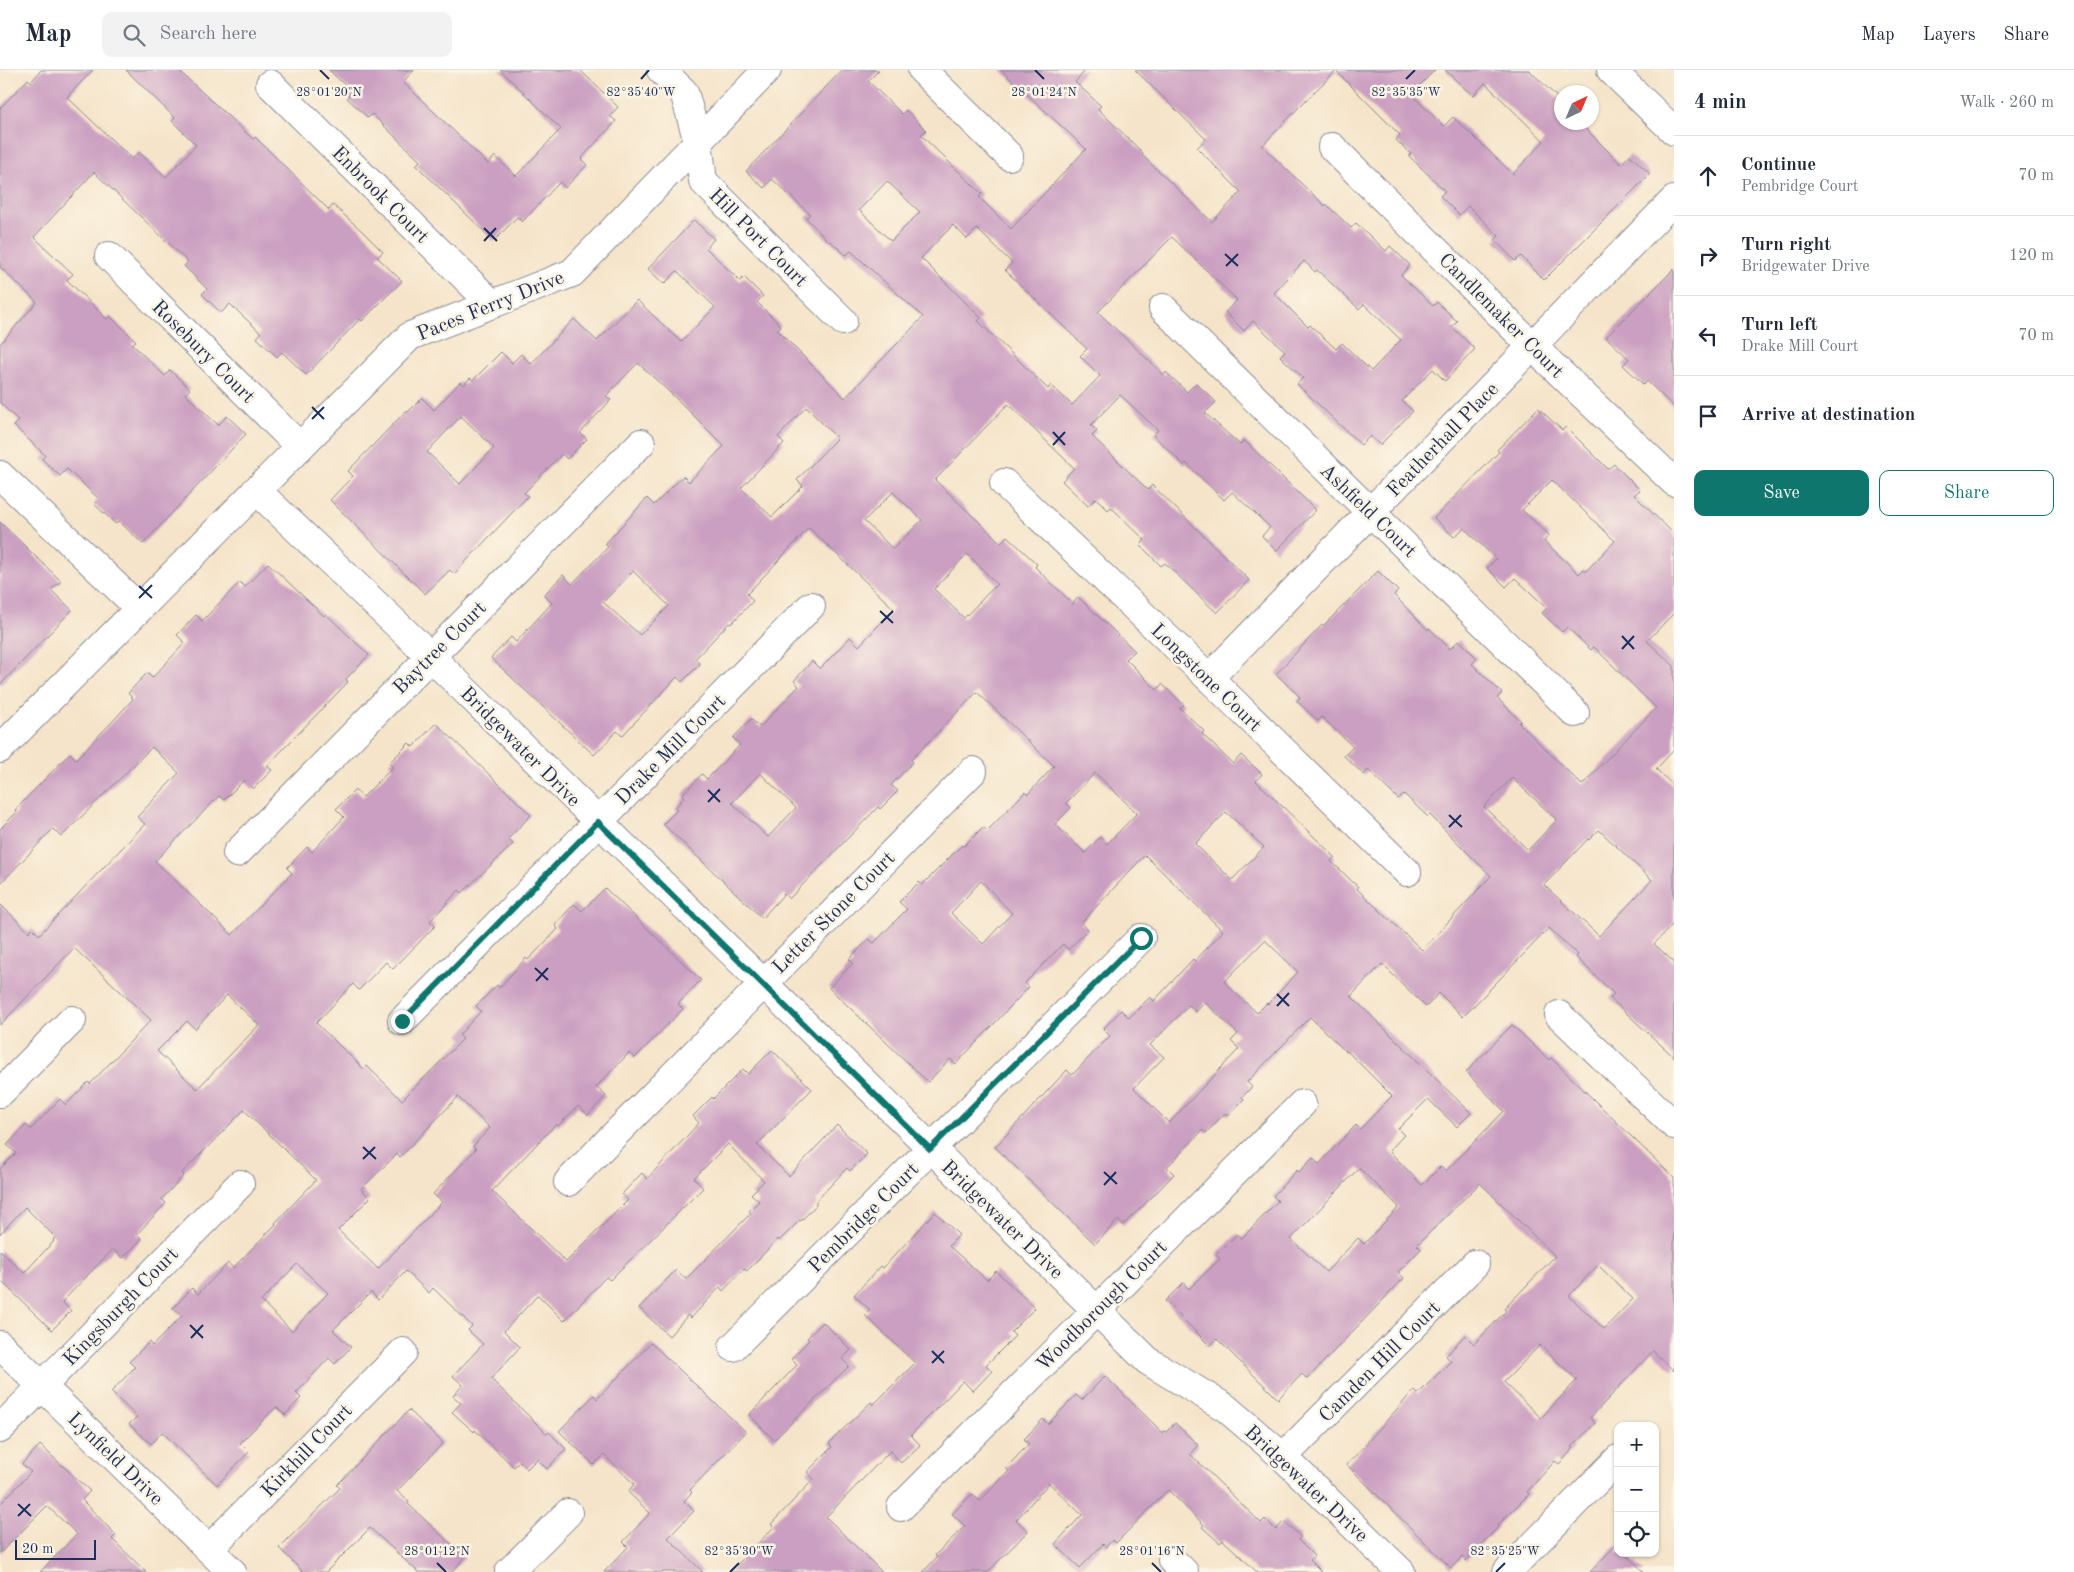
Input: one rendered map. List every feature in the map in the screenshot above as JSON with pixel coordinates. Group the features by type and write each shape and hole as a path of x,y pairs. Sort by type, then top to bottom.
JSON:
{"street":[{"name":"Hill Port Court","path":"661,70 684,92 698,142 703,180 843,321"},
{"name":"Paces Ferry Drive","path":"0,749 410,336 572,273 767,70"},
{"path":"922,70 1009,156"},
{"path":"1622,74 1674,131"},
{"name":"Enbrook Court","path":"270,84 492,304"},
{"name":"Candlemaker Court","path":"1332,147 1532,346 1674,482"},
{"name":"Featherhall Place","path":"1209,678 1674,200"},
{"name":"Rosebury Court","path":"109,256 300,447"},
{"name":"Ashfield Court","path":"1163,308 1575,713"},
{"name":"Baytree Court","path":"237,853 642,443"},
{"path":"0,475 139,608"},
{"name":"Longstone Court","path":"1004,483 1209,678 1408,872"},
{"name":"Bridgewater Drive","path":"256,490 430,656 1148,1361 1226,1408 1283,1457 1400,1572"},
{"name":"Drake Mill Court","path":"402,1021 811,606"},
{"name":"Letter Stone Court","path":"568,1182 973,771"},
{"name":"Pembridge Court","path":"733,1347 1141,938"},
{"path":"1558,1015 1674,1125"},
{"path":"0,1093 72,1020"},
{"name":"Woodborough Court","path":"901,1507 1302,1104"},
{"name":"Kingsburgh Court","path":"0,1429 240,1184"},
{"name":"Camden Hill Court","path":"1283,1457 1475,1264"},
{"name":"Lynfield Drive","path":"0,1345 232,1572"},
{"name":"Kirkhill Court","path":"209,1549 403,1352"},
{"path":"1507,1572 1614,1463"},
{"path":"509,1572 568,1513"}],"building":[{"path":"41,70 93,70 67,97 132,159 139,152 166,177 196,145 172,121 175,118 126,70 178,70 253,139 255,137 329,210 333,205 362,231 383,252 377,257 402,281 362,321 360,319 306,375 282,352 277,357 257,338 261,333 230,304 221,313 202,294 207,289 184,266 188,262 94,172 34,237 73,274 67,280 107,319 110,316 136,341 132,344 165,376 170,370 190,389 185,394 218,425 227,416 246,434 143,544 119,521 116,524 94,504 99,499 67,469 60,476 42,459 45,455 14,426 19,421 0,403 0,344 37,302 0,267 0,108 28,79 31,82"},
{"path":"329,70 414,70 403,82 488,164 495,156 516,176 561,129 500,70 580,70 618,107 610,116 616,121 581,159 587,165 565,188 560,182 522,222 517,217 494,241 416,165 420,161 372,114 368,118 347,98 352,92"},
{"path":"842,70 879,70 868,81 902,114 906,110 926,130 921,135 982,194 979,197 1011,229 1086,149 1001,70 1086,70 1075,82 1101,106 1098,109 1143,153 1142,155 1212,222 1241,192 1197,148 1206,139 1135,70 1435,70 1411,94 1444,126 1453,117 1513,174 1544,141 1485,83 1473,96 1445,70 1529,70 1554,94 1554,130 1587,130 1621,164 1630,155 1650,174 1544,280 1521,256 1515,261 1495,240 1499,236 1468,206 1459,215 1440,196 1445,191 1409,156 1411,154 1396,140 1400,135 1336,71 1302,104 1262,146 1351,228 1356,223 1386,251 1390,246 1410,265 1401,275 1433,306 1437,302 1457,321 1452,327 1475,349 1445,381 1433,369 1402,401 1413,411 1380,445 1370,436 1361,445 1297,384 1303,378 1280,356 1285,351 1253,321 1244,331 1225,312 1237,300 1172,237 1098,312 1164,375 1166,372 1187,392 1196,383 1216,402 1205,413 1240,445 1244,440 1316,510 1276,551 1262,536 1270,527 1232,492 1224,500 1186,463 1184,465 1153,435 1158,430 1120,395 1091,425 1097,431 1092,436 1148,490 1152,485 1249,580 1217,613 1165,563 1161,566 1140,545 1145,540 1111,507 1108,510 1096,498 1088,506 1062,481 1074,468 1008,404 935,480 1001,543 1007,536 1037,564 1035,567 1073,604 1078,597 1135,651 1126,659 1157,690 1162,684 1184,705 1180,708 1204,731 1202,734 1233,764 1241,755 1262,774 1256,781 1335,857 1331,861 1358,887 1357,889 1422,950 1491,876 1430,815 1428,817 1404,794 1398,799 1368,770 1364,775 1344,756 1353,747 1322,717 1318,721 1297,701 1300,697 1276,674 1322,625 1378,571 1398,591 1394,595 1428,630 1429,628 1450,649 1459,640 1477,658 1472,664 1502,693 1497,698 1521,721 1519,723 1582,785 1656,708 1594,647 1591,650 1567,627 1562,632 1542,613 1547,608 1515,578 1506,587 1487,568 1496,559 1464,528 1454,537 1434,518 1499,452 1497,450 1538,408 1562,430 1566,427 1608,469 1614,464 1640,490 1634,495 1674,534 1674,613 1647,641 1674,666 1674,750 1656,769 1674,786 1674,923 1654,944 1674,962 1674,1057 1610,998 1614,994 1576,957 1578,955 1549,928 1463,1017 1439,993 1426,1007 1382,964 1351,996 1471,1113 1457,1127 1428,1099 1398,1129 1404,1135 1389,1151 1422,1185 1441,1166 1446,1171 1504,1111 1466,1072 1512,1025 1549,1060 1551,1058 1674,1178 1674,1371 1653,1351 1590,1418 1595,1423 1572,1447 1574,1448 1559,1464 1555,1461 1527,1492 1529,1494 1466,1561 1462,1557 1451,1568 1347,1465 1414,1390 1418,1394 1451,1361 1446,1356 1465,1335 1474,1344 1506,1311 1504,1309 1555,1256 1480,1183 1417,1245 1421,1249 1398,1272 1404,1278 1307,1379 1302,1374 1278,1399 1217,1339 1210,1346 1165,1301 1183,1283 1189,1289 1220,1259 1216,1255 1237,1234 1242,1238 1278,1201 1273,1196 1297,1170 1299,1172 1313,1158 1319,1164 1356,1125 1360,1129 1392,1096 1310,1017 1247,1082 1252,1087 1228,1116 1225,1113 1206,1133 1203,1130 1167,1167 1174,1174 1123,1225 1118,1220 1095,1244 995,1147 1067,1070 1072,1075 1110,1036 1103,1029 1121,1010 1129,1018 1150,997 1154,1001 1193,959 1195,961 1223,931 1145,855 1081,923 1088,929 1068,950 1063,944 1025,983 1029,987 956,1064 950,1059 928,1082 829,988 853,963 849,959 869,939 874,943 907,909 899,902 919,882 922,885 983,827 987,831 1025,792 1028,794 1054,766 977,692 911,760 913,762 891,785 898,791 880,809 878,807 789,899 784,894 762,918 663,824 677,810 675,808 684,797 682,795 702,774 707,779 740,745 733,738 751,719 760,727 799,686 794,681 812,661 820,669 850,637 859,646 894,609 809,528 747,594 753,601 695,659 700,664 682,682 677,677 622,736 617,731 594,755 491,658 511,637 516,642 552,603 544,595 563,575 572,584 608,547 605,544 647,498 654,505 683,476 689,482 724,446 681,403 638,363 606,396 611,400 580,433 587,439 567,459 562,454 524,493 528,496 454,574 450,570 425,594 330,500 353,476 348,471 406,411 408,412 422,398 434,410 460,382 464,385 470,378 473,380 501,352 512,363 521,354 531,364 574,319 597,341 637,300 681,342 715,307 677,271 664,284 648,269 694,220 714,239 706,248 740,281 744,277 763,296 757,302 781,326 777,330 845,398 923,317 851,251 846,255 829,242 806,218 810,214 772,179 764,188 746,171","holes":["887,181 920,212 891,241 859,210","953,225 967,239 977,229 1012,263 1005,270 1087,349 1080,356 1100,376 1072,405 1051,385 1048,389 978,321 981,318 921,258","1304,261 1315,272 1317,270 1359,309 1364,304 1401,340 1371,371 1342,343 1336,349 1310,325 1308,327 1274,293","806,407 837,438 797,480 803,486 772,517 741,488 784,443 778,437","461,416 494,448 460,484 427,452","1552,480 1615,541 1586,571 1584,569 1579,574 1544,541 1549,535 1522,510","893,492 922,520 893,549 864,521","967,554 997,584 964,618 934,589","633,571 669,606 640,635 603,602","760,773 796,808 768,837 732,803","1095,773 1137,813 1107,844 1100,837 1085,853 1055,824 1071,808 1066,803","1512,778 1557,820 1528,850 1484,807","1226,812 1264,847 1232,880 1195,844","1599,830 1652,880 1599,936 1544,885","981,881 1012,913 983,944 951,913","1265,940 1298,972 1257,1013 1224,982","1205,1002 1238,1034 1231,1041 1239,1049 1169,1123 1134,1088 1164,1057 1150,1045 1189,1005 1196,1012","1359,1168 1399,1207 1364,1244 1358,1238 1326,1272 1291,1239","1598,1265 1633,1299 1604,1329 1569,1296","1540,1345 1577,1380 1541,1418 1504,1382"]},
{"path":"1674,269 1674,407 1647,381 1644,385 1623,365 1629,359 1606,337"},
{"path":"0,522 61,581 51,590 72,610 0,685"},
{"path":"268,563 369,655 346,679 348,682 267,766 272,770 253,789 244,780 224,800 219,796 155,861 232,935 292,873 287,868 307,847 312,852 344,817 336,809 355,790 363,797 393,767 389,763 409,743 413,747 436,723 531,815 508,839 513,844 462,893 459,890 430,921 435,926 393,969 386,962 359,990 353,984 316,1023 364,1069 367,1066 402,1100 463,1039 459,1035 481,1011 476,1006 497,985 499,988 526,958 528,960 558,929 555,925 574,904 582,911 605,888 701,980 678,1004 683,1009 635,1058 629,1053 596,1087 606,1096 588,1115 578,1106 558,1126 556,1124 492,1191 566,1262 628,1200 622,1194 642,1173 647,1179 699,1123 693,1116 743,1069 748,1074 772,1050 812,1089 757,1145 789,1176 837,1125 867,1154 850,1171 847,1168 816,1201 816,1205 801,1221 779,1241 778,1239 747,1271 744,1269 723,1291 720,1287 691,1318 688,1315 669,1336 639,1308 676,1270 686,1279 751,1213 749,1211 759,1201 751,1194 764,1181 728,1144 694,1178 703,1188 610,1280 606,1277 564,1321 538,1295 504,1331 520,1347 491,1379 547,1434 549,1432 566,1449 547,1469 537,1459 527,1469 520,1461 514,1467 475,1430 474,1432 452,1412 461,1403 453,1396 463,1385 453,1376 483,1344 468,1330 472,1326 433,1288 429,1293 406,1271 378,1300 371,1292 333,1330 351,1347 335,1364 329,1358 296,1393 301,1398 285,1415 276,1407 240,1443 249,1452 217,1485 162,1432 151,1444 129,1424 137,1417 111,1392 135,1367 129,1362 149,1342 152,1346 182,1316 173,1308 192,1288 198,1294 228,1263 233,1268 316,1180 244,1110 182,1173 184,1175 162,1199 166,1203 137,1234 142,1239 123,1258 113,1249 62,1302 71,1311 52,1330 0,1280 0,1250 24,1273 54,1241 55,1237 25,1207 0,1234 0,1169 16,1153 7,1145 26,1125 31,1129 60,1099 66,1105 88,1082 90,1084 151,1020 74,948 0,1025 0,904 29,932 32,928 39,935 145,824 137,817 179,773 152,747 61,837 53,829 0,884 0,829 17,812 15,810 70,753 76,759 111,723 133,699 128,693 147,673 152,678 185,643 177,635 196,615 202,621 240,582 245,587","holes":["227,995 259,1025 197,1089 157,1051 187,1021 195,1029","458,1097 490,1128 473,1146 476,1149 433,1194 442,1202 378,1269 338,1230 370,1198 361,1189 397,1154 400,1157","297,1264 328,1293 292,1331 261,1301"]},
{"path":"935,1212 959,1235 949,1246 987,1280 996,1271 1035,1308 1011,1332 1015,1336 986,1365 992,1371 973,1391 963,1381 911,1435 920,1445 901,1463 890,1451 826,1517 882,1572 730,1572 774,1527 771,1524 814,1479 807,1472 832,1447 829,1443 871,1402 873,1405 915,1363 865,1315 870,1310 854,1295 881,1266 883,1268"},
{"path":"823,1322 851,1350 842,1359 849,1366 774,1440 749,1415 797,1365 791,1359 809,1340 807,1338"},
{"path":"651,1343 746,1432 690,1490 692,1492 684,1501 694,1511 668,1538 703,1572 604,1572 628,1547 623,1542 650,1513 628,1492 634,1484 604,1455 594,1465 559,1431 594,1395 597,1399"},
{"path":"1105,1376 1163,1433 1175,1423 1198,1445 1190,1454 1261,1523 1265,1519 1276,1530 1284,1521 1301,1537 1298,1540 1314,1556 1310,1560 1322,1572 1257,1572 1223,1540 1220,1543 1202,1527 1204,1525 1168,1490 1116,1543 1112,1540 1106,1547 1103,1544 1080,1568 1055,1544 1082,1515 1049,1483 1016,1520 1028,1531 988,1572 923,1572 937,1557 935,1555 965,1526 952,1514 972,1494 980,1501 1009,1471 1006,1468 1029,1444 1024,1439 1043,1419 1048,1424 1076,1395 1082,1400"},
{"path":"409,1410 443,1443 397,1491 409,1502 408,1504 465,1557 452,1572 418,1572 370,1528 326,1572 303,1572 279,1548 340,1488 337,1485"},
{"path":"40,1445 90,1491 82,1500 116,1535 112,1539 146,1572 40,1572 77,1534 47,1506 0,1553 0,1504 31,1472 22,1464"},
{"path":"1614,1547 1614,1557 1628,1557 1644,1572 1590,1572"}],"route":[{"path":"402,1021 598,822 930,1149 1141,938"}]}
